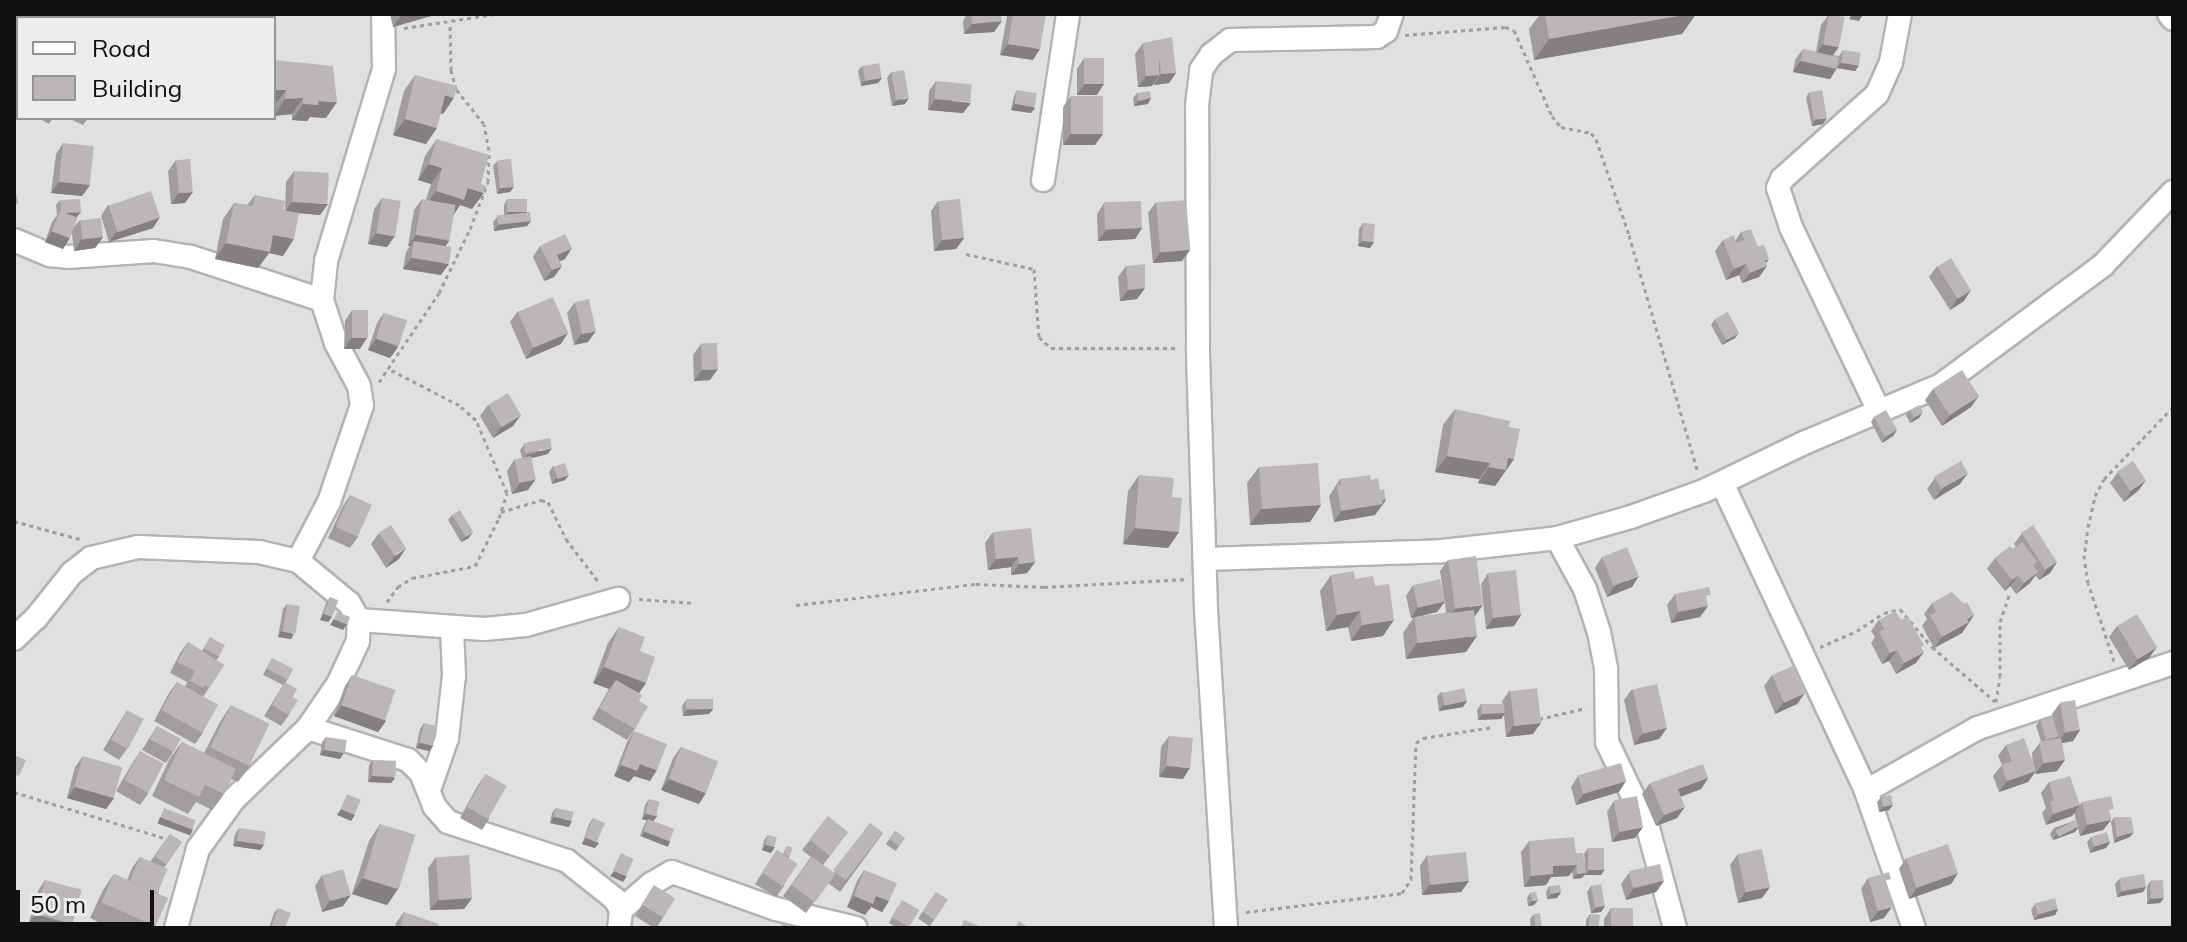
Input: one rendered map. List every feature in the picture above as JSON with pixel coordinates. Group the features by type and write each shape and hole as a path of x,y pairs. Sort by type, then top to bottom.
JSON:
{"street":[{"path":"1043,180 1068,14"},
{"path":"1226,920 1213,746 1198,348 1196,165 1201,70 1222,45 1241,38 1377,37 1386,31 1392,14"},
{"path":"1879,411 1791,227 1778,188 1782,179 1866,108 1877,94 1891,62 1900,14"},
{"path":"2169,14 2173,19"},
{"path":"298,561 329,502 362,405 359,386 336,343 322,300 326,261 384,69 384,22"},
{"path":"1205,569 1442,551 1557,538 1631,517 1713,487 1941,385 2103,265 2173,192"},
{"path":"14,240 50,255 68,257 154,251 191,257 322,300"},
{"path":"1713,487 1801,655 1866,791 1914,928"},
{"path":"1557,538 1585,589 1599,632 1606,669 1607,742 1648,828 1675,928"},
{"path":"14,639 72,573 91,558 113,550 207,547 259,552 298,561 366,620 484,629 526,625 618,599"},
{"path":"176,928 198,849 234,799 308,728 338,684 366,620"},
{"path":"429,790 447,738 454,676 452,628"},
{"path":"1866,791 1978,728 2173,663"},
{"path":"308,728 400,755 421,773 434,806 448,822 567,861 603,888 620,919 651,884 672,872 776,909 856,928"}],"path":[{"path":"384,22 450,22 495,14"},
{"path":"362,405 439,293 470,229 488,182 489,150 484,124 456,89 451,70 450,22"},
{"path":"1377,37 1505,27 1514,30 1552,116 1561,127 1591,133 1596,139 1713,487"},
{"path":"966,254 1034,269 1039,337 1051,348 1198,348"},
{"path":"366,620 398,587 412,578 475,566 507,493 476,420 459,405 389,369"},
{"path":"2120,680 2088,583 2084,559 2088,527 2095,496 2104,479 2173,407"},
{"path":"501,512 541,500 548,502 566,539 586,569 618,599 695,603"},
{"path":"14,521 113,550"},
{"path":"796,605 976,584 1044,587 1205,569"},
{"path":"1978,728 1996,702 2000,622 2010,593"},
{"path":"1801,655 1857,631 1884,613 1900,609 1932,647 1996,702"},
{"path":"1539,719 1605,704"},
{"path":"1226,920 1402,893 1411,879 1416,743 1423,738 1493,727"},
{"path":"14,792 198,849"}],"building":[{"path":"14,14 27,14 16,16 14,77"},
{"path":"971,14 1001,14 1002,21 972,24"},
{"path":"1013,14 1046,14 1040,49 1008,44"},
{"path":"1545,14 1689,14 1549,39"},
{"path":"1829,14 1845,17 1839,47 1823,44"},
{"path":"1172,37 1176,73 1161,74 1159,53 1159,75 1146,76 1143,43"},
{"path":"1803,49 1839,57 1836,69 1800,61"},
{"path":"1843,50 1861,53 1859,66 1841,63"},
{"path":"1084,58 1104,58 1104,84 1084,84"},
{"path":"276,60 333,66 337,102 303,104 303,98 285,99 286,90 276,90"},
{"path":"879,63 882,78 865,81 862,66"},
{"path":"904,70 909,98 896,100 891,72"},
{"path":"415,75 457,86 454,98 445,95 437,128 405,119"},
{"path":"936,81 972,84 970,102 934,99"},
{"path":"1017,90 1037,93 1035,107 1015,104"},
{"path":"1822,90 1827,118 1814,120 1809,92"},
{"path":"1150,91 1151,98 1138,101 1137,93"},
{"path":"1071,96 1103,96 1103,134 1071,134"},
{"path":"437,139 489,155 481,184 486,186 484,193 468,188 464,200 436,191 442,168 429,164"},
{"path":"63,143 94,146 90,185 59,182"},
{"path":"190,159 193,192 179,193 176,160"},
{"path":"511,159 514,187 500,188 497,160"},
{"path":"294,171 329,173 327,204 292,202"},
{"path":"151,191 160,217 118,232 108,206"},
{"path":"255,195 285,201 283,210 299,213 294,239 273,235 270,252 226,243 234,203 253,206"},
{"path":"382,198 401,201 395,237 376,234"},
{"path":"80,199 81,212 61,211 60,200"},
{"path":"422,199 455,205 449,240 416,234"},
{"path":"507,199 527,199 527,212 507,212"},
{"path":"960,199 964,238 942,240 938,201"},
{"path":"1186,200 1190,250 1160,252 1156,203"},
{"path":"1141,201 1142,228 1105,229 1104,202"},
{"path":"60,211 78,218 70,238 52,232"},
{"path":"530,212 531,221 498,224 497,215"},
{"path":"101,218 103,237 82,239 80,220"},
{"path":"1363,223 1375,224 1373,242 1361,241"},
{"path":"1751,229 1758,247 1764,244 1769,259 1765,260 1767,266 1750,273 1746,264 1734,269 1723,240 1734,235 1736,243 1744,240 1741,232"},
{"path":"565,234 572,248 557,255 562,266 552,270 540,246"},
{"path":"414,241 452,247 449,264 411,258"},
{"path":"1951,258 1971,290 1958,299 1937,266"},
{"path":"1145,264 1145,288 1128,290 1126,266"},
{"path":"553,297 568,333 533,348 518,312"},
{"path":"589,299 596,331 582,334 575,302"},
{"path":"352,310 368,310 368,338 352,338"},
{"path":"1728,312 1739,333 1726,340 1715,319"},
{"path":"384,313 407,320 399,346 376,339"},
{"path":"717,343 718,369 702,370 701,344"},
{"path":"1962,370 1979,396 1950,415 1933,389"},
{"path":"508,393 521,415 502,427 488,405"},
{"path":"1919,405 1923,412 1914,418 1910,410"},
{"path":"1455,409 1510,421 1509,427 1520,429 1514,459 1508,458 1506,470 1489,467 1490,463 1447,456"},
{"path":"1886,410 1897,430 1885,437 1874,417"},
{"path":"550,438 552,448 525,453 523,443"},
{"path":"531,456 536,479 519,483 514,460"},
{"path":"1961,461 1968,473 1941,489 1934,476"},
{"path":"2133,461 2146,480 2130,491 2117,472"},
{"path":"565,463 569,475 558,479 554,467"},
{"path":"1318,463 1321,505 1262,509 1259,467"},
{"path":"1139,475 1174,478 1172,497 1182,498 1179,532 1135,528"},
{"path":"1370,475 1371,480 1378,478 1380,490 1384,489 1386,500 1382,500 1383,504 1341,511 1337,485 1341,485 1340,479"},
{"path":"350,495 372,505 358,537 336,527"},
{"path":"460,510 473,532 466,537 452,515"},
{"path":"391,525 406,548 394,555 379,533"},
{"path":"2033,525 2057,562 2045,570 2021,533"},
{"path":"1031,528 1035,562 1019,564 1018,557 996,559 993,532"},
{"path":"2022,542 2037,561 2033,565 2038,572 2024,583 2018,576 2012,580 1995,558 2010,546 2013,550"},
{"path":"1627,547 1639,576 1614,586 1602,557"},
{"path":"1476,556 1483,605 1455,608 1448,560"},
{"path":"1516,570 1521,615 1493,618 1488,573"},
{"path":"1354,571 1355,579 1373,576 1375,586 1389,584 1394,620 1362,625 1360,611 1337,615 1331,575"},
{"path":"1440,579 1445,601 1418,608 1413,585"},
{"path":"1709,587 1711,595 1706,596 1708,606 1678,612 1675,594"},
{"path":"1952,592 1964,604 1967,602 1974,615 1967,619 1969,622 1942,637 1930,615 1936,612 1932,603"},
{"path":"330,597 338,600 332,617 324,614"},
{"path":"287,604 300,606 295,634 283,632"},
{"path":"1474,610 1477,636 1418,643 1414,617"},
{"path":"1895,611 1901,620 1908,617 1924,645 1921,647 1924,652 1904,663 1897,650 1890,653 1879,632 1884,629 1879,620"},
{"path":"337,612 350,617 347,624 334,619"},
{"path":"2137,614 2157,647 2137,659 2117,626"},
{"path":"619,627 645,637 640,651 655,657 646,683 604,667"},
{"path":"210,637 225,645 219,656 204,648"},
{"path":"188,642 224,665 210,687 205,685 203,688 190,681 195,671 177,662"},
{"path":"272,658 293,669 288,680 266,669"},
{"path":"1793,666 1805,693 1784,703 1772,675"},
{"path":"352,675 395,690 385,720 342,705"},
{"path":"616,680 642,695 639,701 648,706 635,729 599,708"},
{"path":"177,682 218,705 203,733 161,710"},
{"path":"285,682 297,689 293,697 298,700 289,715 272,705"},
{"path":"1657,684 1667,728 1643,733 1633,690"},
{"path":"1464,688 1467,701 1445,706 1442,693"},
{"path":"1537,688 1541,723 1514,726 1510,691"},
{"path":"686,699 713,699 713,709 686,709"},
{"path":"2075,700 2080,730 2065,732 2060,702"},
{"path":"1481,704 1504,704 1505,713 1482,714"},
{"path":"231,705 270,724 249,766 210,747"},
{"path":"127,710 144,719 128,749 111,740"},
{"path":"2053,717 2058,736 2046,740 2040,720"},
{"path":"424,723 437,726 432,745 420,742"},
{"path":"157,726 181,739 174,752 150,739"},
{"path":"634,731 667,744 657,770 640,764 637,771 621,765"},
{"path":"1169,736 1193,738 1190,768 1166,766"},
{"path":"326,737 347,740 345,753 324,750"},
{"path":"2024,738 2036,771 2007,781 2001,765 2012,761 2006,745"},
{"path":"2061,738 2065,760 2043,763 2039,742"},
{"path":"182,742 236,769 224,794 205,785 199,797 164,780"},
{"path":"681,747 718,761 706,793 669,779"},
{"path":"140,751 164,764 148,793 125,780"},
{"path":"16,756 26,760 19,776 14,774"},
{"path":"83,756 122,767 114,798 74,787"},
{"path":"373,760 396,761 395,777 372,776"},
{"path":"1621,763 1626,781 1583,794 1578,775"},
{"path":"1703,764 1708,778 1678,789 1685,807 1664,815 1650,783"},
{"path":"486,774 507,786 488,819 467,807"},
{"path":"2070,776 2080,805 2053,814 2050,802 2054,800 2049,782"},
{"path":"347,794 361,800 355,815 341,809"},
{"path":"1891,795 1893,805 1883,807 1881,797"},
{"path":"1637,796 1643,827 1620,832 1613,801"},
{"path":"2111,796 2114,809 2109,810 2111,820 2087,825 2082,802"},
{"path":"649,799 660,802 656,816 645,813"},
{"path":"164,808 196,820 192,830 160,817"},
{"path":"556,808 574,812 572,821 554,817"},
{"path":"828,816 848,832 829,856 809,839"},
{"path":"2114,817 2131,817 2134,832 2117,837"},
{"path":"593,818 605,823 597,842 585,837"},
{"path":"648,819 674,829 669,841 643,831"},
{"path":"2076,820 2079,826 2059,837 2056,830"},
{"path":"870,823 883,833 846,880 833,870"},
{"path":"380,824 415,835 399,889 363,879"},
{"path":"239,828 266,832 264,845 237,841"},
{"path":"895,831 905,838 899,846 889,839"},
{"path":"2107,832 2110,842 2094,847 2091,837"},
{"path":"170,834 182,842 167,864 155,856"},
{"path":"768,835 777,837 775,847 766,845"},
{"path":"1574,837 1577,865 1553,866 1553,874 1531,876 1529,841"},
{"path":"1948,844 1958,873 1916,888 1906,858"},
{"path":"787,846 793,848 790,856 784,855"},
{"path":"1588,848 1604,848 1604,870 1588,870"},
{"path":"1762,849 1770,887 1746,892 1738,854"},
{"path":"777,850 798,864 783,886 762,872"},
{"path":"1466,852 1469,881 1430,885 1427,856"},
{"path":"621,853 634,859 626,876 613,870"},
{"path":"1576,853 1583,853 1586,873 1577,874"},
{"path":"469,855 472,898 439,900 436,857"},
{"path":"140,857 168,869 157,893 130,881"},
{"path":"812,857 835,874 815,902 791,885"},
{"path":"1660,864 1664,881 1633,888 1629,871"},
{"path":"343,869 351,895 330,901 322,875"},
{"path":"864,870 897,883 889,901 876,896 873,904 854,896"},
{"path":"1889,872 1891,879 1884,881 1892,907 1878,911 1868,878"},
{"path":"114,874 168,898 155,926 101,902"},
{"path":"2144,874 2146,887 2121,891 2119,878"},
{"path":"45,880 82,890 73,924 36,914"},
{"path":"2163,880 2164,898 2151,899 2150,881"},
{"path":"1601,884 1605,906 1595,907 1591,886"},
{"path":"654,885 675,898 663,918 642,905"},
{"path":"1560,885 1561,892 1551,894 1549,886"},
{"path":"936,892 948,900 934,920 923,912"},
{"path":"1531,892 1536,892 1538,900 1532,901"},
{"path":"2055,898 2058,909 2038,914 2035,903"},
{"path":"902,900 919,910 909,927 892,917"},
{"path":"278,908 291,913 285,928 271,928"},
{"path":"1611,908 1633,908 1633,928 1611,928"},
{"path":"404,912 439,924 438,928 400,928"},
{"path":"1540,913 1542,928 1535,928 1534,914"},
{"path":"1590,914 1600,915 1599,928 1589,928"},
{"path":"964,920 984,928 961,928"},
{"path":"1019,921 1029,928 1015,928"},
{"path":"784,922 794,928 780,928"}]}
